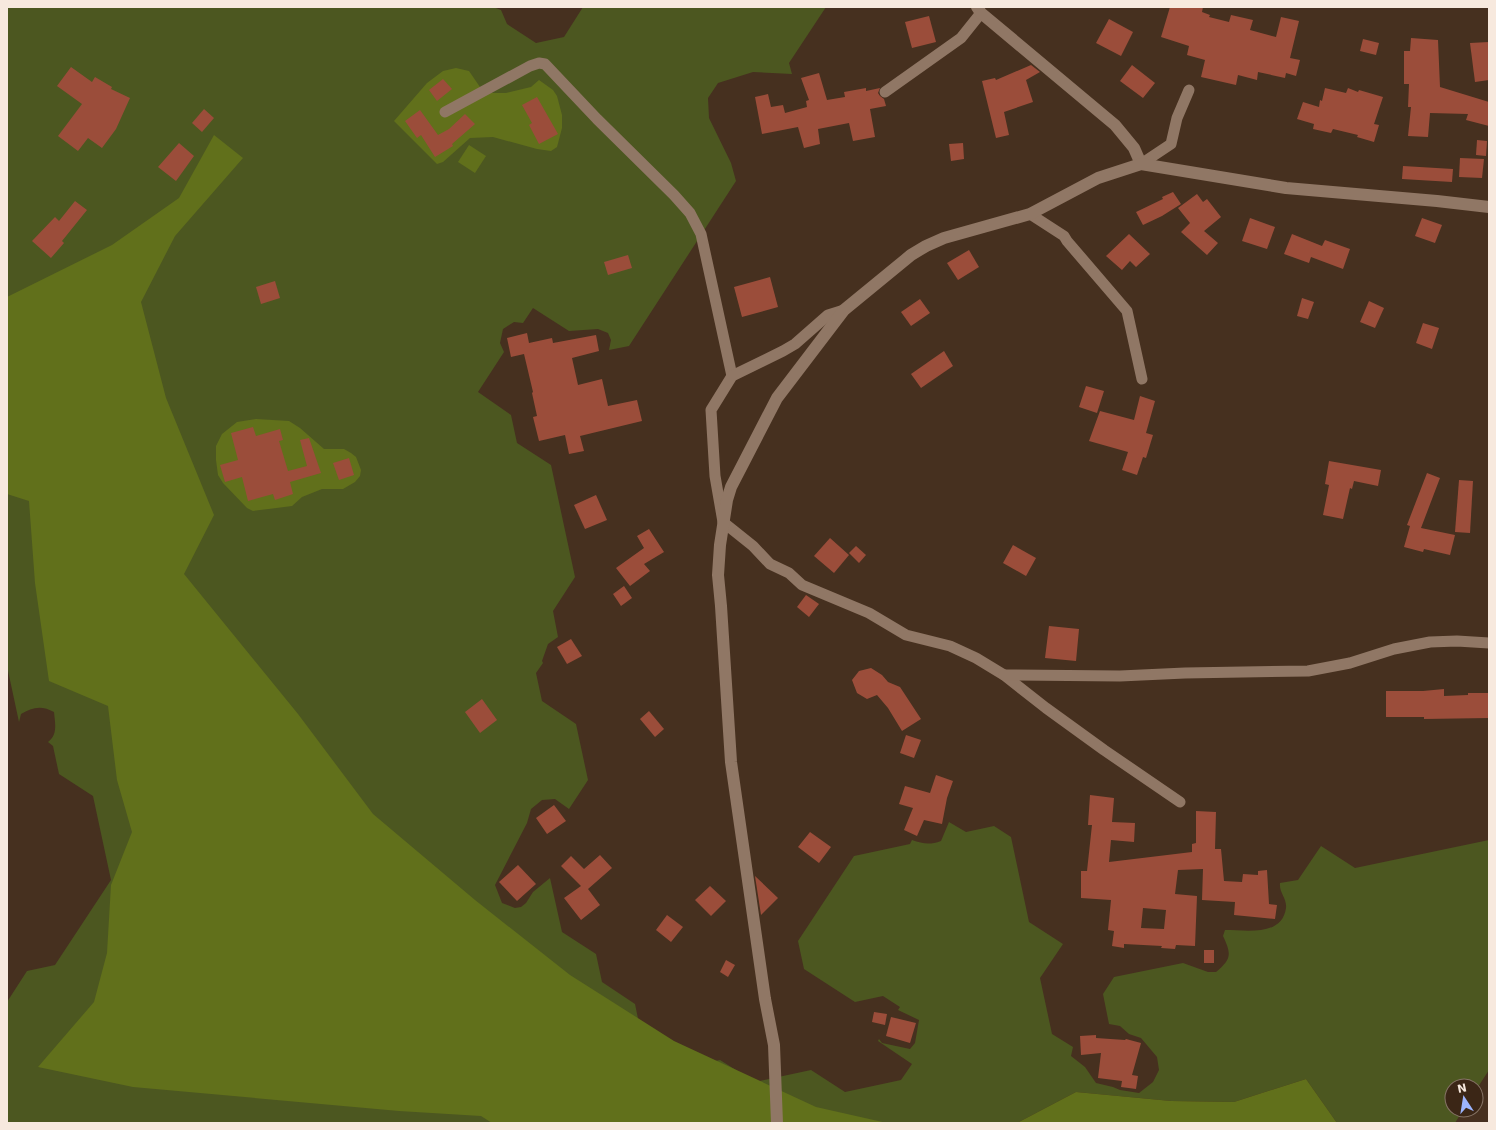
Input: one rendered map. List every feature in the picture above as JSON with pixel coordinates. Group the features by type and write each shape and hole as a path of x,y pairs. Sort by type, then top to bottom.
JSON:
{"street":[{"path":"885,92 961,38 979,10 1115,125 1134,148 1141,164"},
{"path":"445,112 530,66 539,63 545,64 690,213 701,234 732,376"},
{"path":"777,1123 774,1045 765,999 731,762 722,606 718,575 723,522 731,487 777,398 844,310 893,269 926,246 944,238 1030,214 1098,178 1141,164 1171,144 1177,118 1189,90"},
{"path":"1141,164 1286,188 1489,207"},
{"path":"1030,214 1064,236 1127,311 1142,379"},
{"path":"844,310 828,315 795,344 732,376 711,410 715,476 723,522 753,546 770,564 789,573 802,585 869,613 906,635 950,646 976,658 1004,675 1104,750 1180,802"},
{"path":"1004,675 1120,676 1185,673 1308,671 1350,663 1394,649 1430,642 1457,641 1489,643"}],"green space":[{"path":"7,7 493,7 501,10 507,24 536,43 564,37 583,7 826,7 789,63 792,74 753,72 718,83 708,98 709,118 731,163 736,181 629,346 609,350 611,340 608,333 598,329 569,331 533,308 523,323 514,322 503,329 500,343 504,352 478,392 511,415 517,443 551,465 575,577 553,611 558,637 548,644 542,661 543,663 536,673 542,701 576,724 588,780 569,809 555,799 542,800 531,809 527,823 495,885 502,903 515,908 521,907 526,903 533,892 550,878 562,932 596,954 602,982 635,1004 641,1033 692,1066 720,1060 755,1082 811,1070 845,1092 901,1080 912,1064 878,1041 879,1039 882,1043 910,1049 915,1043 919,1020 898,1010 900,1007 883,996 855,1002 804,969 798,941 854,856 910,844 912,840 926,844 941,841 949,822 966,832 994,826 1011,837 1029,922 1063,944 1040,978 1052,1034 1073,1047 1071,1056 1085,1067 1096,1083 1120,1090 1139,1093 1153,1082 1159,1070 1157,1057 1141,1038 1129,1034 1120,1026 1109,1024 1103,994 1114,977 1183,963 1208,972 1216,972 1225,964 1229,952 1223,936 1225,930 1262,930 1278,924 1283,917 1286,908 1280,883 1298,880 1321,846 1355,868 1489,840 1489,1070 1484,1078 1444,1078 1444,1118 1458,1118 1455,1123 1337,1123 1306,1079 1234,1102 1171,1101 1076,1092 1017,1123 7,1123 7,1002 27,971 55,965 111,880 93,796 59,774 53,746 48,742 55,732 54,712 45,708 33,708 21,714 19,722 7,666"},
{"path":"456,68 469,71 480,87 492,93 506,93 531,87 539,80 553,90 557,96 562,115 562,128 557,147 551,151 537,149 493,137 470,138 443,162 437,164 394,121 427,83 443,71"},
{"path":"214,135 243,158 175,236 141,302 166,398 214,515 184,574 298,714 373,814 475,900 570,975 674,1041 816,1107 887,1123 492,1123 481,1116 399,1111 133,1087 38,1067 94,1002 107,953 111,885 132,832 117,780 108,706 49,681 35,583 29,501 7,494 7,297 112,245 179,198"},
{"path":"469,145 486,156 475,173 458,162"},
{"path":"256,419 289,421 300,428 324,449 344,449 356,457 361,470 360,476 355,482 343,489 322,489 302,497 292,506 253,511 247,508 223,483 218,475 216,446 222,434 237,422"},
{"path":"1306,1079 1337,1123 1017,1123 1076,1092 1171,1101 1234,1102"}],"building":[{"path":"1170,7 1203,7 1202,12 1210,15 1209,17 1229,22 1231,15 1253,20 1250,30 1276,37 1281,17 1299,21 1290,58 1300,60 1296,76 1286,73 1285,78 1258,72 1257,80 1238,75 1236,85 1201,77 1205,60 1187,55 1189,46 1161,37"},
{"path":"929,16 936,42 912,48 905,22"},
{"path":"1109,19 1133,32 1121,56 1096,43"},
{"path":"1411,38 1438,40 1440,87 1489,102 1489,126 1466,120 1468,114 1430,113 1428,137 1408,136 1411,107 1408,107 1409,84 1404,84 1404,51 1410,51"},
{"path":"1363,39 1379,43 1376,55 1360,51"},
{"path":"1489,42 1489,80 1475,82 1470,43"},
{"path":"1031,65 1040,72 1026,80 1033,102 1004,112 1009,135 996,138 982,81 995,78 996,80"},
{"path":"1132,65 1155,83 1143,98 1120,81"},
{"path":"71,67 92,82 95,77 112,87 111,89 130,98 116,129 102,148 88,138 78,151 58,136 82,104 57,86"},
{"path":"819,73 827,100 845,97 844,92 866,88 866,91 880,88 878,93 884,99 886,106 870,109 875,137 853,141 849,123 818,129 820,144 804,148 798,127 762,134 755,97 768,94 771,107 783,105 785,113 807,107 806,101 809,100 801,78"},
{"path":"443,79 452,89 437,101 429,90"},
{"path":"1325,88 1346,93 1348,88 1358,92 1359,90 1383,97 1374,124 1379,125 1374,142 1357,137 1358,135 1333,129 1331,133 1313,129 1314,124 1297,119 1303,102 1319,107"},
{"path":"537,97 558,134 539,144 529,125 532,123 522,105"},
{"path":"204,109 214,118 202,132 192,123"},
{"path":"420,110 438,135 449,129 465,114 475,124 452,144 453,146 435,157 421,135 417,138 405,121"},
{"path":"1477,140 1487,141 1486,156 1476,155"},
{"path":"179,143 194,156 176,181 158,167"},
{"path":"963,143 964,159 951,161 949,144"},
{"path":"1460,158 1484,159 1482,178 1459,177"},
{"path":"1403,166 1453,169 1452,182 1402,179"},
{"path":"1173,192 1181,204 1162,216 1143,225 1136,212 1163,199 1162,197"},
{"path":"1197,194 1203,202 1207,199 1221,217 1204,231 1218,243 1207,255 1181,232 1190,223 1178,208"},
{"path":"75,201 87,210 62,241 64,243 51,258 32,241 55,217 59,221"},
{"path":"1250,218 1275,227 1267,249 1242,241"},
{"path":"1422,218 1442,225 1435,243 1415,236"},
{"path":"1129,234 1150,254 1136,267 1130,261 1122,270 1106,256"},
{"path":"1292,234 1322,246 1325,240 1350,249 1343,269 1311,257 1309,263 1284,254"},
{"path":"969,250 979,267 958,280 947,263"},
{"path":"628,255 632,268 608,275 604,262"},
{"path":"770,277 778,307 742,317 734,287"},
{"path":"275,281 280,298 261,304 256,287"},
{"path":"1302,298 1314,302 1308,319 1297,316"},
{"path":"920,299 930,313 911,326 901,312"},
{"path":"1369,301 1384,308 1375,328 1360,322"},
{"path":"1423,323 1439,328 1432,349 1416,343"},
{"path":"527,333 529,343 552,338 553,343 596,335 599,351 572,358 578,385 602,379 608,406 637,400 642,421 580,436 584,451 569,454 565,435 539,441 533,417 537,416 533,392 524,354 511,357 507,338"},
{"path":"944,351 953,366 921,388 911,374"},
{"path":"1086,386 1104,391 1097,413 1079,407"},
{"path":"1140,396 1155,401 1146,433 1153,435 1146,458 1143,457 1137,475 1122,470 1128,452 1089,441 1100,411 1134,420"},
{"path":"253,427 256,436 280,429 283,440 279,441 288,471 307,466 300,440 309,438 321,473 290,482 293,494 275,500 273,494 248,501 242,477 225,482 220,465 238,460 231,433"},
{"path":"349,458 354,475 339,480 333,463"},
{"path":"1329,461 1381,470 1378,486 1354,481 1352,489 1350,488 1343,519 1323,515 1329,485 1325,484"},
{"path":"1427,473 1440,478 1421,528 1455,535 1450,555 1424,549 1423,552 1404,547 1410,526 1407,525"},
{"path":"1459,480 1473,481 1470,533 1455,532"},
{"path":"596,495 607,520 585,529 574,505"},
{"path":"649,529 664,552 644,564 650,571 630,586 616,568 644,548 637,536"},
{"path":"830,538 849,555 834,573 814,556"},
{"path":"1013,545 1036,558 1026,576 1003,563"},
{"path":"856,546 866,555 859,563 849,553"},
{"path":"624,586 632,598 621,606 613,594"},
{"path":"806,595 819,604 809,617 797,607"},
{"path":"1049,626 1079,629 1076,661 1045,658"},
{"path":"571,639 582,656 567,664 557,647"},
{"path":"871,668 882,675 888,682 900,687 921,719 902,731 888,708 877,695 867,699 857,693 852,680 859,671"},
{"path":"1444,689 1444,696 1468,695 1468,693 1489,693 1489,718 1424,719 1424,717 1386,717 1386,691 1423,691"},
{"path":"482,699 497,720 480,733 465,712"},
{"path":"649,711 664,729 655,737 640,719"},
{"path":"906,735 921,740 914,758 900,753"},
{"path":"936,775 953,781 947,798 942,824 924,820 917,836 904,830 913,808 899,804 905,786 930,793"},
{"path":"1090,795 1114,798 1112,822 1135,823 1134,842 1111,840 1109,862 1192,852 1192,844 1196,843 1196,811 1216,812 1215,849 1221,849 1224,881 1242,882 1243,874 1258,875 1258,871 1267,870 1269,904 1277,905 1275,919 1234,915 1235,902 1202,900 1203,869 1178,870 1175,894 1197,896 1195,946 1176,945 1175,949 1161,948 1162,946 1124,944 1124,948 1112,946 1114,931 1108,930 1111,900 1081,898 1081,871 1087,871 1092,825 1088,825","holes":["1143,908 1166,910 1164,929 1141,928"]},
{"path":"554,805 566,821 547,834 536,818"},
{"path":"810,832 831,847 819,863 798,847"},
{"path":"600,855 612,868 588,889 600,905 581,920 564,898 581,886 561,866 571,856 584,869"},
{"path":"518,865 536,884 517,901 499,882"},
{"path":"755,876 778,898 761,915"},
{"path":"710,886 726,901 711,916 695,900"},
{"path":"667,915 683,927 671,942 656,930"},
{"path":"1204,950 1214,950 1214,963 1204,963"},
{"path":"726,960 735,965 728,977 720,972"},
{"path":"874,1012 887,1014 885,1025 872,1022"},
{"path":"891,1017 916,1023 910,1043 886,1036"},
{"path":"1096,1035 1096,1038 1126,1039 1141,1043 1132,1075 1138,1076 1136,1089 1121,1087 1122,1081 1098,1078 1101,1053 1081,1055 1080,1036"}]}
